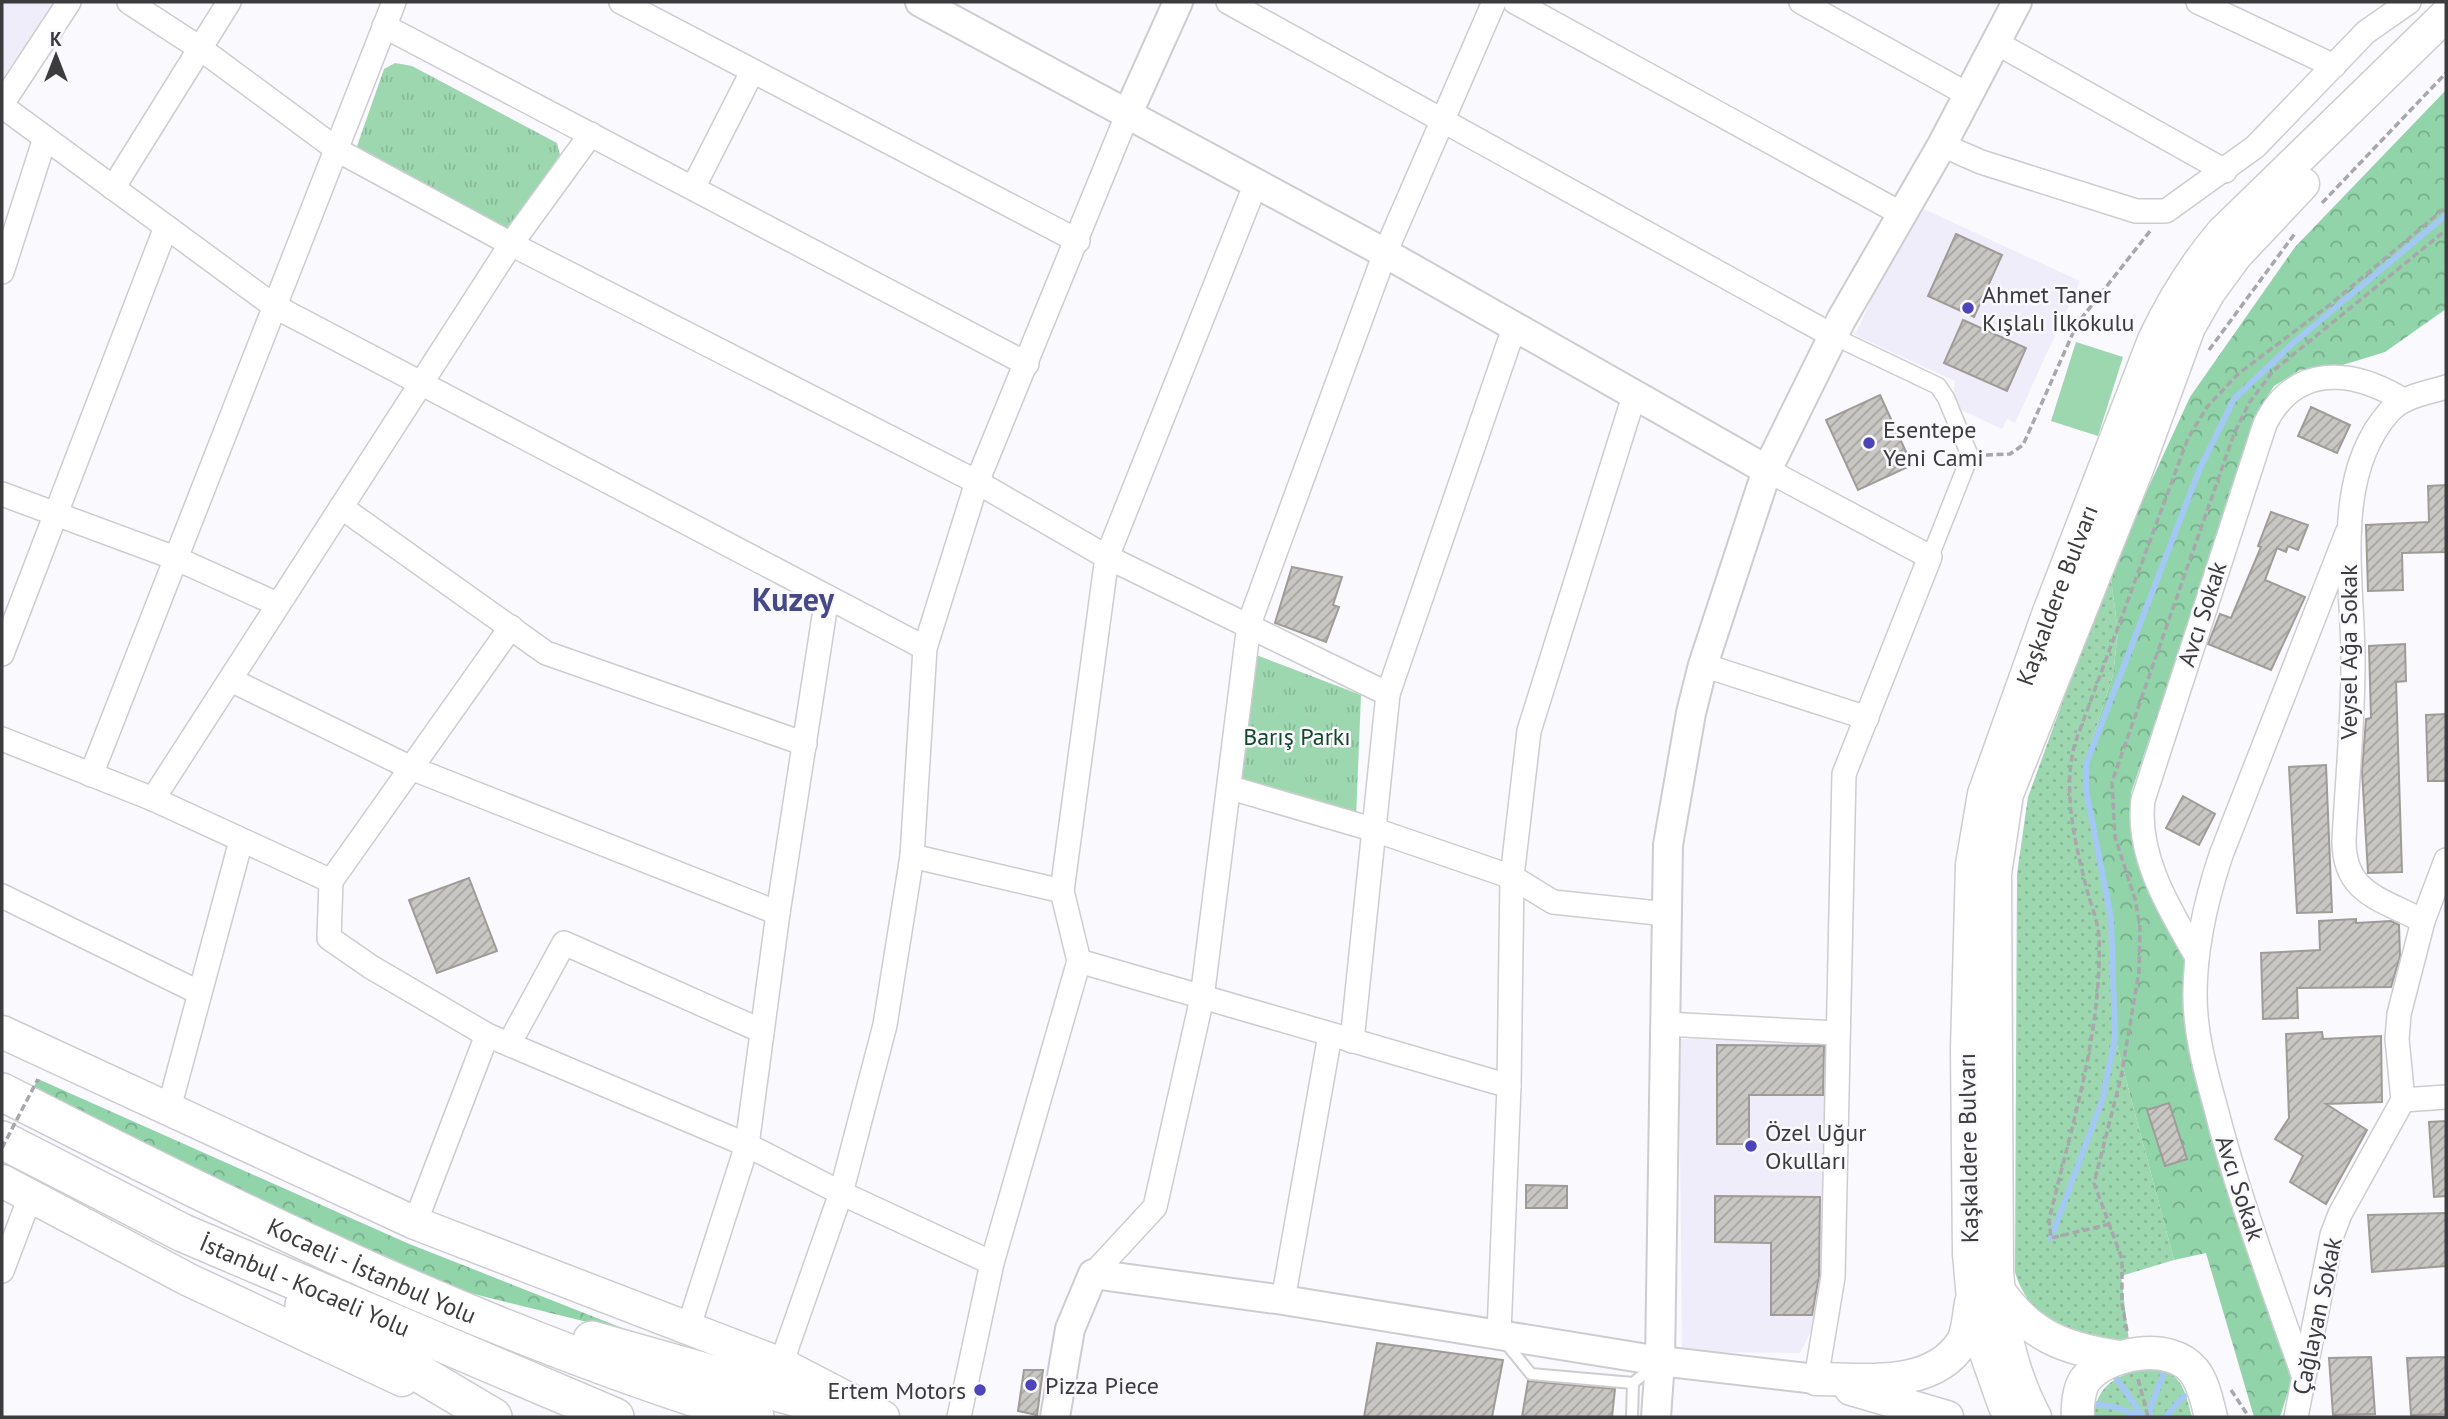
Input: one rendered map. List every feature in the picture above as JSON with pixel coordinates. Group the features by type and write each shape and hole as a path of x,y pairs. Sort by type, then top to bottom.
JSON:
{"highway":[{"name":"Kocaeli - İstanbul Yolu","path":"2,1093 183,1184 487,1323 650,1385 755,1417"},
{"name":"İstanbul - Kocaeli Yolu","path":"2,1140 183,1233 615,1417"},
{"path":"183,1233 494,1417"},
{"path":"406,1288 865,1417"}],"main road":[{"name":"Kaşkaldere Bulvarı","path":"2035,1417 2025,1399 2002,1325 1969,1254 1967,1049 1972,865 1984,794 2049,612 2154,340 2194,266 2222,233 2446,15"},
{"name":"Kaşkaldere Bulvarı","path":"2017,1417 2005,1406 1975,1322 1986,1292 1995,874 2007,794 2137,468 2189,327 2209,292 2267,221 2446,38"},
{"path":"2,1032 415,1223 781,1364 883,1417"},
{"path":"2,1181 189,1280 483,1417"},
{"name":"Kaşkaldere Bulvarı","path":"1816,1379 1887,1380 1920,1374 1945,1360 1964,1340 1986,1292"},
{"path":"1986,1292 2025,1324 2076,1348 2125,1356 2175,1357 2194,1370 2204,1391 2211,1417"},
{"path":"2078,1417 2084,1381 2100,1366 2125,1356"},
{"path":"1816,1379 1947,1417"}],"street":[{"path":"69,2 2,105 45,138 274,306 925,648"},
{"path":"129,2 201,49 339,151 511,244 977,482 1107,557 1388,694"},
{"path":"113,188 229,2"},
{"path":"91,775 274,306 339,151 394,2"},
{"path":"621,2 651,9 752,72 1079,241"},
{"path":"920,2 1385,253 1634,396 1930,557"},
{"path":"781,1364 841,1193 885,1025 912,856 925,648 977,482 1079,241 1128,113 1178,2"},
{"path":"1093,1274 1283,1300 1660,1361 1816,1379 1833,1277 1844,774 1970,456 1947,398 1938,386 1833,336 1227,2"},
{"path":"1055,1417 1070,1329 1093,1274 1155,1207 1202,998 1231,788 1249,624 1385,253 1494,2"},
{"path":"1515,2 1900,213"},
{"path":"1801,2 1967,94"},
{"path":"1656,1417 1660,1361 1668,845 1690,713 1703,665 1767,470 1833,336 1900,213 1942,145 2017,2"},
{"path":"2198,2 2334,66"},
{"path":"1942,145 1981,162 2136,211 2166,211 2255,147 2366,32 2409,2"},
{"path":"384,26 1027,364"},
{"path":"1995,42 2225,171"},
{"path":"693,187 752,72"},
{"path":"153,799 511,244 591,134"},
{"path":"2,272 45,138"},
{"path":"959,1417 992,1263 1079,961 1062,891 1107,557 1256,183"},
{"path":"2,654 166,227"},
{"path":"1283,1300 1341,1038 1375,830 1388,694 1514,328"},
{"name":"Avcı Sokak","path":"2197,957 2166,903 2146,849 2142,833 2143,800 2265,424 2273,407 2284,395 2296,386 2317,379 2356,378 2377,384 2403,400"},
{"path":"2403,400 2446,387"},
{"path":"1499,1334 1509,1086 1512,877 1530,731 1634,396"},
{"name":"Veysel Ağa Sokak","path":"2403,400 2390,410 2369,444 2347,533 2353,666 2344,841 2346,869 2352,880 2365,890 2423,921"},
{"path":"2,494 176,558 277,604"},
{"path":"341,507 546,653 805,744"},
{"name":"Avcı Sokak","path":"2302,1372 2247,1216 2218,1120 2196,1021 2197,957 2207,904 2229,833 2347,533"},
{"path":"688,1329 747,1144 778,913 827,597"},
{"path":"511,627 331,881 329,938 371,967 487,1035 747,1144 841,1193 992,1263"},
{"path":"1703,665 1867,718"},
{"path":"231,680 411,768 778,913"},
{"path":"2,739 153,799 331,881"},
{"path":"1231,788 1375,830 1512,877 1553,902 1667,914"},
{"path":"169,1108 198,992 241,841"},
{"path":"912,856 1062,891"},
{"path":"2446,860 2423,921 2399,1014 2398,1052 2403,1100 2446,1097"},
{"path":"2,896 198,992"},
{"path":"509,1044 565,943 762,1031"},
{"path":"1079,961 1509,1086"},
{"path":"1665,1024 1838,1033"},
{"path":"415,1223 487,1035"},
{"name":"Çağlayan Sokak","path":"2296,1417 2302,1372 2332,1235 2340,1214 2403,1100"},
{"path":"2,1271 30,1197"}],"lane":[{"path":"1499,1334 1531,1374 1633,1383 1660,1361"},
{"path":"1632,1417 1633,1383"}],"path":[{"path":"1970,456 2010,453 2023,445 2077,324 2166,211"},
{"path":"2,1148 38,1079"},
{"path":"2110,1224 2122,1259 2125,1356 2148,1416"}],"shaded area":[{"path":"2,2 57,2 2,83"},
{"name":"Ahmet Taner Kışlalı İlkokulu","path":"1915,205 2080,281 2015,423 2007,419 2002,429 1959,409 1953,396 1955,381 1855,335"},
{"name":"Özel Uğur Okulları","path":"1679,1039 1826,1041 1819,1315 1800,1353 1682,1352"}],"green space":[{"path":"395,63 412,66 557,143 561,159 510,234 356,149 384,69"},
{"path":"2446,90 2446,309 2385,352 2336,367 2300,370 2274,386 2257,413 2235,487 2131,793 2132,828 2187,953 2294,1373 2280,1417 2254,1417 2206,1253 2174,1260 2115,1038 2111,918 2086,790 2086,759 2113,675 2118,632 2110,571 2190,397 2234,334 2295,247"},
{"path":"2076,342 2123,357 2098,436 2051,421"},
{"path":"2110,571 2118,632 2113,675 2086,759 2086,790 2111,918 2115,1038 2174,1260 2121,1276 2129,1341 2086,1339 2063,1332 2036,1310 2023,1292 2015,1272 2017,874 2028,797"},
{"name":"Barış Parkı","path":"1246,651 1361,695 1356,818 1232,779"},
{"path":"38,1079 407,1243 640,1335 405,1277 27,1099"},
{"path":"2143,1368 2165,1371 2178,1380 2186,1395 2192,1417 2093,1417 2099,1397 2109,1384"}],"building":[{"path":"1956,234 2002,255 1974,317 1928,296"},
{"path":"1963,320 2026,348 2007,391 1944,363"},
{"name":"Esentepe Yeni Cami","path":"1880,395 1912,465 1858,490 1826,420"},
{"path":"2311,407 2350,425 2337,453 2298,436"},
{"path":"2446,485 2446,552 2402,553 2403,590 2368,591 2366,525 2429,522 2428,486"},
{"path":"2271,512 2308,525 2298,550 2288,546 2286,552 2277,548 2265,580 2305,597 2271,670 2208,644 2220,614 2231,618 2261,547 2258,546"},
{"path":"1292,567 1342,577 1333,605 1339,607 1326,642 1275,623"},
{"path":"2405,644 2406,681 2396,682 2402,872 2368,873 2362,771 2366,719 2371,718 2369,646"},
{"path":"2446,714 2446,781 2428,781 2426,715"},
{"path":"2326,765 2332,912 2297,913 2289,767"},
{"path":"2183,796 2215,814 2199,845 2166,828"},
{"path":"469,878 497,951 437,973 409,900"},
{"path":"2356,919 2356,923 2391,921 2399,925 2400,956 2391,987 2297,988 2298,1018 2263,1019 2261,953 2320,950 2319,921"},
{"path":"2322,1032 2323,1039 2381,1036 2382,1102 2326,1104 2367,1130 2326,1204 2290,1182 2303,1156 2275,1139 2289,1118 2286,1034"},
{"name":"Özel Uğur Okulları","path":"1717,1045 1824,1046 1823,1095 1749,1095 1749,1144 1717,1144"},
{"path":"2169,1103 2187,1159 2165,1166 2147,1110"},
{"path":"2446,1121 2446,1196 2434,1197 2429,1122"},
{"path":"1526,1185 1567,1186 1567,1208 1526,1208"},
{"name":"Özel Uğur Okulları","path":"1715,1196 1820,1197 1819,1276 1812,1315 1771,1315 1771,1243 1715,1242"},
{"path":"2446,1213 2446,1266 2372,1272 2368,1215"},
{"path":"1377,1343 1503,1360 1492,1417 1364,1417"},
{"path":"2371,1357 2375,1414 2333,1415 2329,1358"},
{"path":"2446,1357 2446,1414 2411,1415 2407,1358"},
{"name":"Pizza Piece","path":"1024,1370 1043,1370 1037,1415 1018,1411"},
{"path":"1528,1381 1615,1389 1612,1417 1522,1417"}],"waterway":[{"path":"2051,1238 2102,1100 2115,1038 2111,918 2086,790 2086,764 2200,468 2234,399 2292,344 2446,215"},
{"path":"2150,1417 2151,1406 2165,1369"},
{"path":"2115,1376 2143,1417"},
{"path":"2165,1417 2184,1396"},
{"path":"2095,1404 2115,1407 2142,1417"}],"place":[{"name":"Ahmet Taner Kışlalı İlkokulu","path":"1968,308"},
{"name":"Esentepe Yeni Cami","path":"1869,443"},
{"name":"Özel Uğur Okulları","path":"1751,1146"},
{"name":"Pizza Piece","path":"1031,1385"},
{"name":"Ertem Motors","path":"980,1390"}],"district":[{"name":"Kuzey","path":"793,599"}]}
